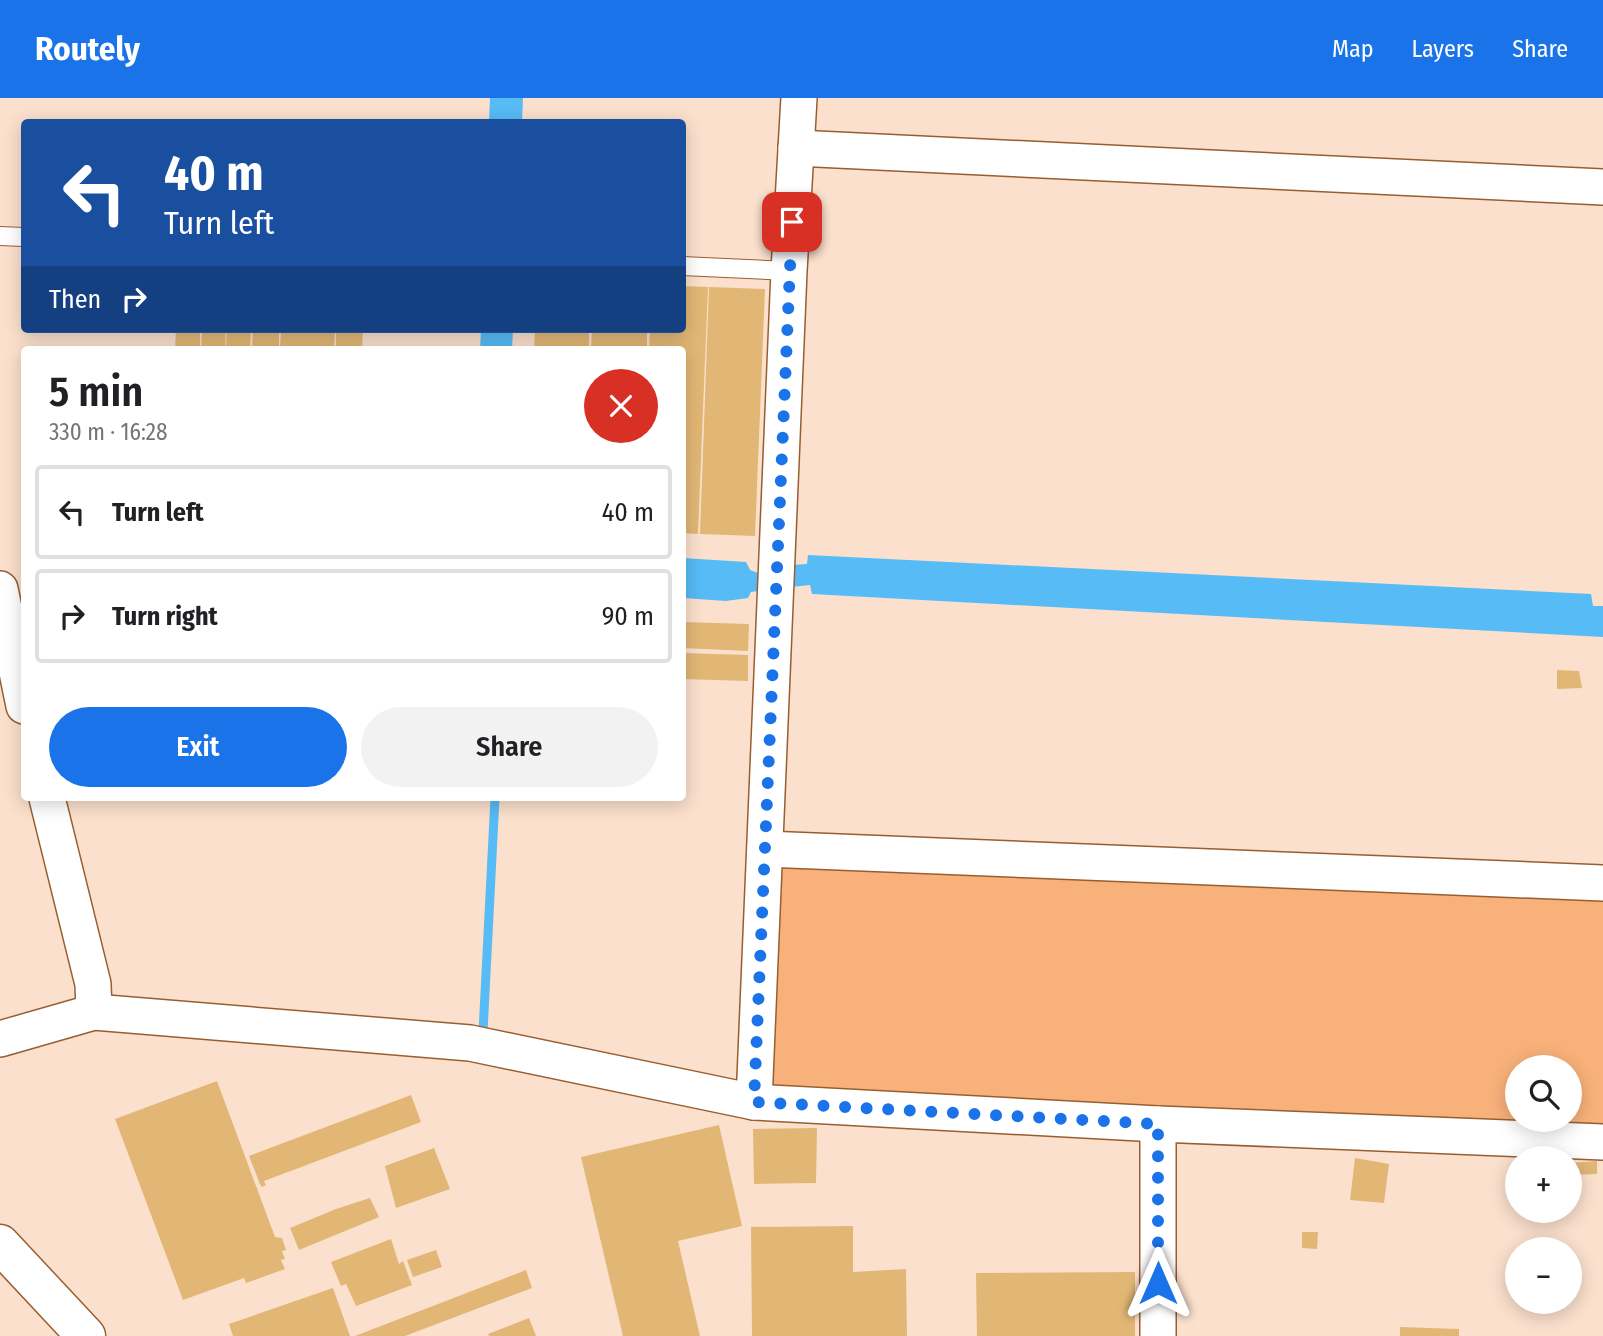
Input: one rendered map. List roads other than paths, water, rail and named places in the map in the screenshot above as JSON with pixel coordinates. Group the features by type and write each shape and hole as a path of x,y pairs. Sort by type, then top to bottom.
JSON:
{"main road":[{"path":"0,1244 86,1336"}],"street":[{"path":"754,1102 789,271 799,98"},
{"path":"796,148 1603,187"},
{"path":"0,589 21,691"},
{"path":"48,801 93,984 94,1012"},
{"path":"765,849 1603,883"},
{"path":"0,1039 94,1012 470,1043 754,1102 1158,1124 1603,1142"},
{"path":"1158,1124 1158,1336"}],"lane":[{"path":"0,236 21,237"},
{"path":"686,266 789,271"}],"water":[{"path":"490,98 523,98 522,119 489,119"},
{"path":"481,333 513,333 512,346 480,346"},
{"path":"808,555 1591,594 1593,606 1603,606 1603,637 812,594 810,585 791,587 790,565 807,564"},
{"path":"686,558 746,562 750,570 758,573 758,591 751,592 748,598 726,601 686,598"}],"waterway":[{"path":"476,1031 483,1032 495,801"}]}
